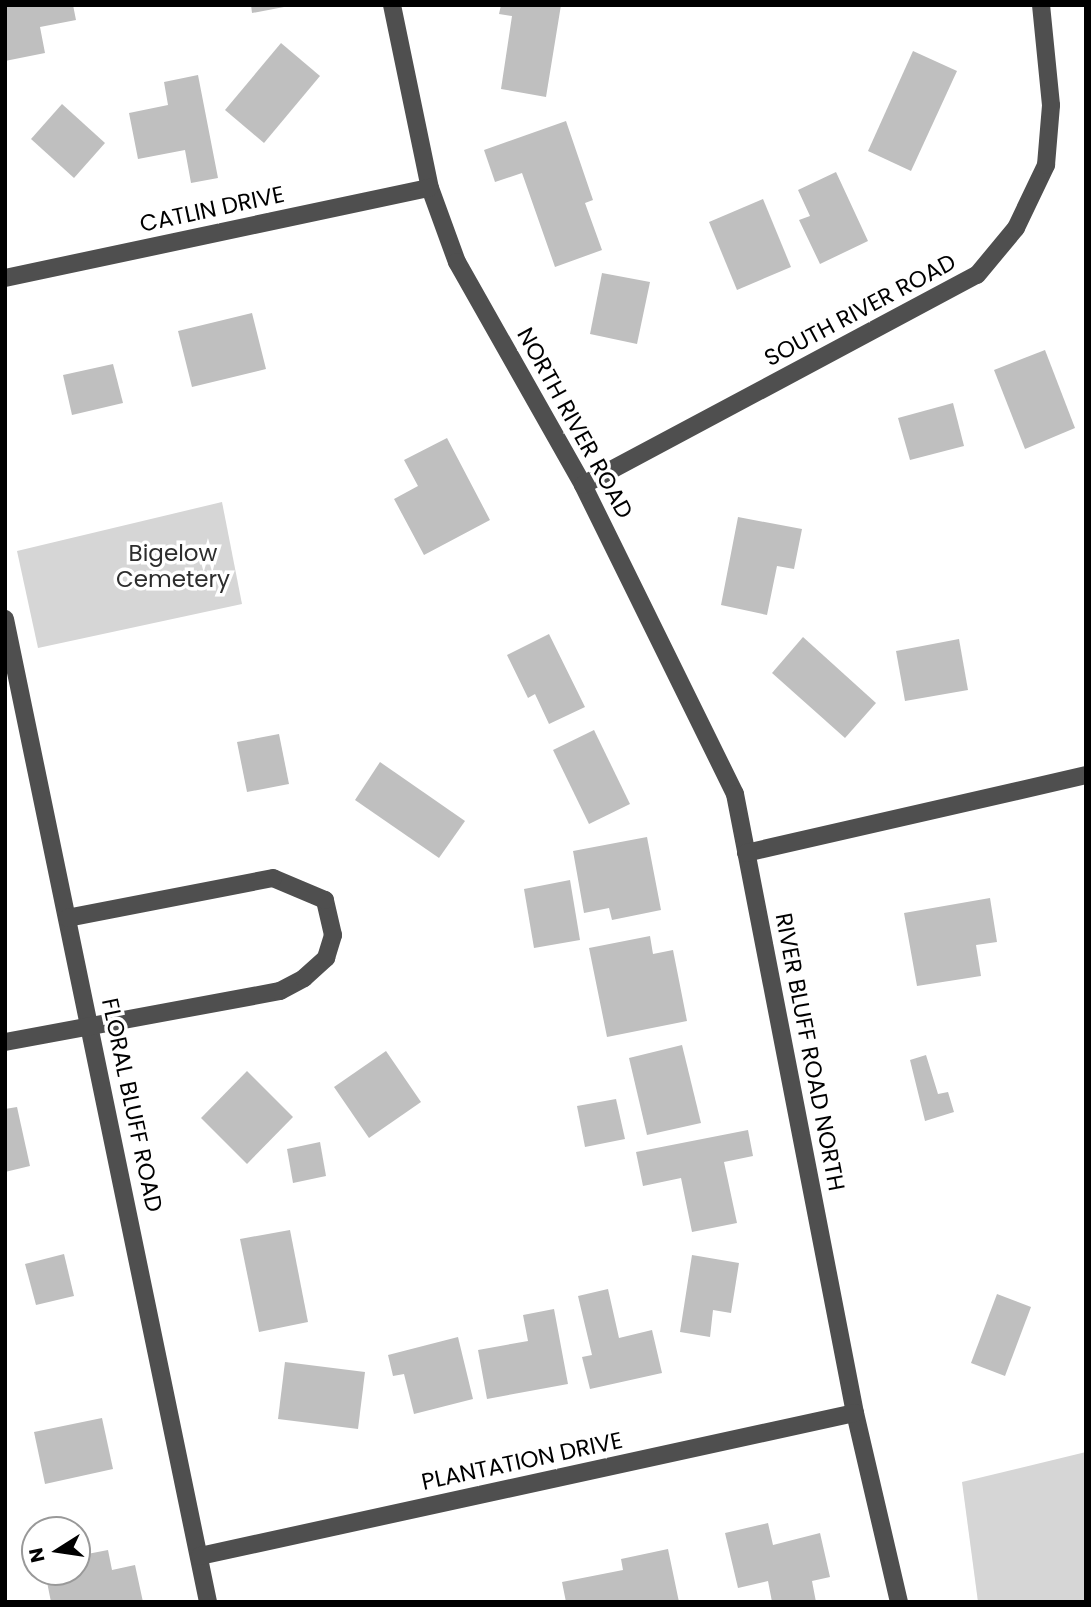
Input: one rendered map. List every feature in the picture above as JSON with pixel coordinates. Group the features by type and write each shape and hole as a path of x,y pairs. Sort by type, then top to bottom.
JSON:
{"street":[{"name":"NORTH RIVER ROAD","path":"392,5 429,188 457,262 583,485 735,794 746,853"},
{"name":"SOUTH RIVER ROAD","path":"583,485 977,275 1016,228 1046,165 1051,105 1041,5"},
{"name":"CATLIN DRIVE","path":"5,278 429,188"},
{"name":"FLORAL BLUFF ROAD","path":"5,619 91,1024 208,1602"},
{"path":"746,853 1086,775"},
{"name":"RIVER BLUFF ROAD NORTH","path":"746,853 855,1413 899,1602"},
{"path":"5,1042 280,991 304,978 326,958 333,935 325,900 273,878 68,918"},
{"name":"PLANTATION DRIVE","path":"200,1556 855,1413"}],"green space":[{"name":"Bigelow Cemetery","path":"222,502 242,604 38,648 17,551"},
{"path":"1086,1452 1086,1602 978,1602 962,1482"}],"building":[{"path":"5,5 73,5 76,20 40,27 45,53 5,61"},
{"path":"251,5 284,5 284,7 252,13"},
{"path":"501,5 561,5 546,97 501,89 512,16 499,14"},
{"path":"281,43 320,76 264,143 225,110"},
{"path":"913,51 957,71 911,171 868,151"},
{"path":"198,75 218,178 191,183 185,150 138,159 129,113 168,105 164,82"},
{"path":"62,104 105,143 74,178 31,139"},
{"path":"566,121 593,200 585,203 602,250 555,267 522,173 495,182 484,150"},
{"path":"836,172 868,241 820,264 799,220 810,216 798,190"},
{"path":"763,199 791,267 737,290 709,222"},
{"path":"602,273 650,282 637,344 590,334"},
{"path":"252,313 266,369 192,387 178,331"},
{"path":"1045,350 1075,428 1025,449 994,370"},
{"path":"113,364 123,403 72,415 63,375"},
{"path":"953,403 964,446 910,460 898,418"},
{"path":"447,438 490,520 424,555 394,499 418,486 404,460"},
{"path":"738,517 802,529 794,569 777,566 767,615 721,605"},
{"path":"549,634 585,707 549,724 535,694 528,698 507,655"},
{"path":"803,637 876,703 845,738 772,673"},
{"path":"959,639 968,690 905,701 896,651"},
{"path":"594,730 630,804 589,824 553,750"},
{"path":"279,734 289,784 247,792 237,742"},
{"path":"380,762 465,821 439,858 355,800"},
{"path":"647,837 661,910 612,920 609,908 584,913 573,851"},
{"path":"570,880 580,940 534,948 524,889"},
{"path":"990,898 997,942 976,945 981,976 917,986 904,913"},
{"path":"650,936 653,954 673,950 687,1021 607,1037 589,948"},
{"path":"682,1045 701,1123 647,1135 629,1058"},
{"path":"386,1051 421,1102 369,1138 334,1087"},
{"path":"926,1055 938,1094 948,1092 954,1112 925,1121 910,1060"},
{"path":"247,1071 293,1117 247,1164 201,1118"},
{"path":"616,1099 625,1139 585,1147 577,1106"},
{"path":"17,1107 30,1166 5,1172 5,1109"},
{"path":"748,1130 753,1156 724,1162 737,1223 692,1232 681,1178 643,1186 636,1152"},
{"path":"320,1142 326,1176 293,1183 287,1149"},
{"path":"290,1230 308,1322 259,1332 240,1239"},
{"path":"64,1254 74,1296 36,1305 25,1264"},
{"path":"692,1255 739,1263 731,1313 713,1310 710,1337 680,1332"},
{"path":"608,1289 619,1338 652,1330 662,1373 590,1389 582,1357 592,1355 578,1296"},
{"path":"997,1294 1031,1307 1005,1376 971,1363"},
{"path":"554,1309 568,1384 487,1399 478,1350 528,1341 523,1315"},
{"path":"458,1337 473,1399 414,1414 404,1374 393,1376 388,1355"},
{"path":"285,1362 365,1372 358,1429 278,1419"},
{"path":"102,1418 113,1469 45,1484 34,1432"},
{"path":"768,1523 773,1545 820,1533 830,1577 812,1581 816,1602 772,1602 768,1581 738,1588 725,1533"},
{"path":"668,1549 679,1602 566,1602 562,1582 623,1570 621,1559"},
{"path":"108,1550 112,1570 135,1565 143,1602 51,1602 48,1586 91,1586 91,1553"}]}
